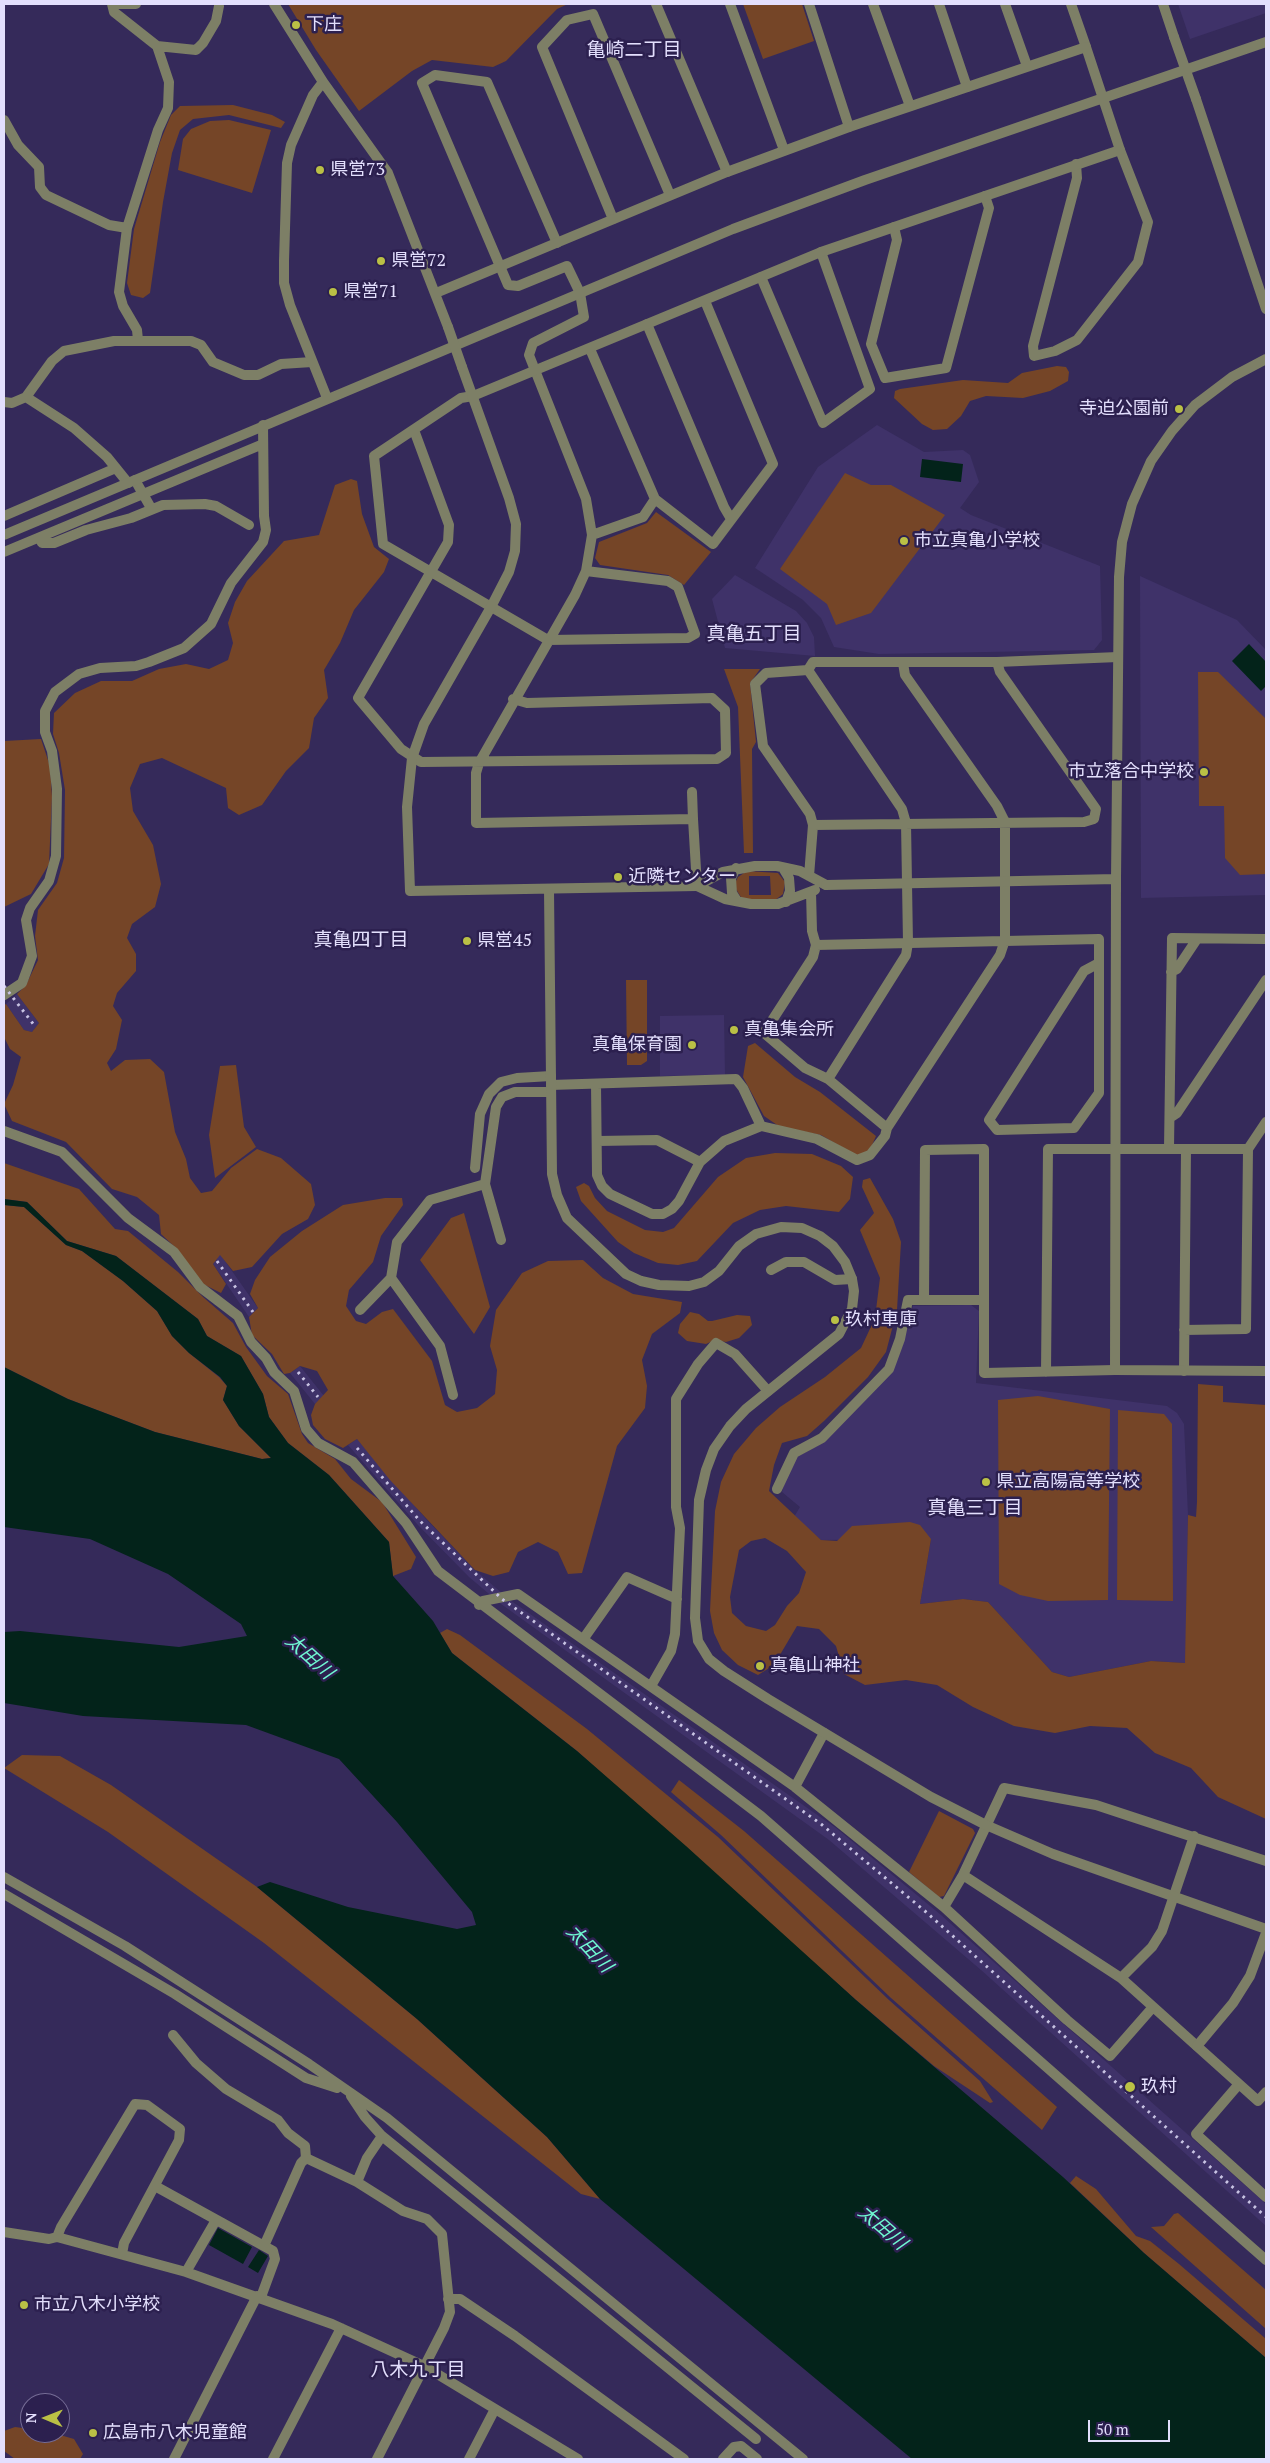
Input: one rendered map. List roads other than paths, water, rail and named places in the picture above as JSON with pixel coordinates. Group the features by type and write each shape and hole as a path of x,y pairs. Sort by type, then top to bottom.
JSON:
{"street":[{"path":"112,4 114,12 157,46 196,50 203,43 216,21 219,6"},
{"path":"118,4 136,4"},
{"path":"274,4 323,82 388,172 436,293 509,498 516,524 515,551 509,572 424,724 412,758 407,807 410,892 698,886 724,872 736,868 755,866 783,868 809,876 826,885"},
{"path":"656,4 726,172"},
{"path":"730,4 784,150"},
{"path":"808,4 850,127"},
{"path":"873,4 910,106"},
{"path":"939,4 967,87"},
{"path":"1006,4 1027,66"},
{"path":"1072,4 1120,150 1148,222 1138,262 1077,340 1055,351 1034,356 1033,346 1078,178 1076,164"},
{"path":"1163,4 1266,309"},
{"path":"613,219 542,47 567,20 594,14 670,195"},
{"path":"4,535 733,229 1266,42"},
{"path":"138,340 137,330 123,306 119,292 127,228 158,130 168,108 169,82 157,46"},
{"path":"436,293 670,195 784,150 1086,47"},
{"path":"557,243 487,82 435,75 422,83 508,285 518,286 567,266 580,293 584,317 533,343 529,355 586,500 592,535 586,571 575,595 513,699 479,762 476,773 476,824 694,819"},
{"path":"323,82 314,94 295,136 287,163 284,282 290,305 327,398"},
{"path":"4,120 18,145 39,167 40,187 46,195 109,225 127,228"},
{"path":"586,571 668,582 678,587 695,634 688,638 548,640 383,544 374,456 461,398 473,396 590,349 821,252 1120,150"},
{"path":"894,227 897,240 871,344 885,378 946,368 989,208 985,196"},
{"path":"760,277 823,423 870,389 821,252"},
{"path":"590,349 655,499 713,544 773,464 704,301"},
{"path":"647,324 731,519"},
{"path":"4,402 12,404 26,397 52,361 64,351 114,341 191,341 201,345 214,362 244,375 258,375 281,364 312,362"},
{"path":"1115,1370 1118,577 1122,542 1132,504 1151,461 1172,431 1195,405 1232,377 1266,359"},
{"path":"26,397 74,428 144,494 151,508"},
{"path":"4,995 22,983 32,956 26,920 30,908 49,881 56,856 57,789 52,751 45,732 45,711 55,692 79,674 100,668 136,666 149,662 184,648 211,624 232,583 264,542 266,530 264,516 263,425"},
{"path":"414,430 449,525 448,542 433,572 358,698 401,749 412,758 421,762 717,759 726,753 725,710 712,698 527,703 513,699"},
{"path":"4,552 263,444"},
{"path":"4,516 116,468"},
{"path":"592,535 643,517 655,499"},
{"path":"38,538 42,543 54,543 86,530 131,518 151,508 162,506 206,504 216,506 249,525"},
{"path":"808,670 812,662 998,662 1118,657"},
{"path":"596,1084 598,1175 602,1186 610,1194 652,1214 663,1214 672,1209 679,1201 700,1162 724,1141 761,1126 817,1139 857,1160 870,1155 885,1136 887,1128 1000,955 1006,940 1005,822 997,806 905,675 903,662"},
{"path":"813,825 1084,822 1094,820 1096,809 1000,672 998,662"},
{"path":"808,670 902,809 906,823 908,884 908,943 906,955 828,1080"},
{"path":"808,670 766,673 755,684 763,746 810,814 813,825 809,876"},
{"path":"692,792 698,886"},
{"path":"736,868 732,878 732,893 737,901"},
{"path":"783,868 789,878 790,891 786,902"},
{"path":"698,886 725,899 750,904 778,904 826,885 1116,879"},
{"path":"549,890 552,1174 557,1195 568,1218 626,1274 640,1281 659,1286 689,1286 704,1282 718,1271 739,1246 756,1234 788,1227 802,1228 820,1236 834,1246 845,1262 852,1279 854,1290 852,1309 838,1334 746,1409 730,1426 714,1449 706,1470 699,1500 695,1618 698,1641 709,1659 724,1671 931,1797 986,1825 1053,1854 1266,1931 1250,1976 1233,2003 1197,2046"},
{"path":"811,892 812,930 816,945 813,957 764,1032 805,1068 828,1080 887,1128"},
{"path":"1169,1148 1171,1116 1172,938 1266,939"},
{"path":"816,945 1099,939 1100,1093 1074,1128 997,1130 989,1120 1084,971 1099,963"},
{"path":"1171,972 1177,969 1197,939"},
{"path":"1171,1116 1176,1113 1266,980"},
{"path":"475,1168 480,1114 489,1094 501,1082 517,1078 551,1084 736,1079 761,1126"},
{"path":"501,1240 485,1184 496,1107 502,1096 551,1084"},
{"path":"1184,1330 1246,1329 1248,1149 1266,1122"},
{"path":"4,1131 62,1152 128,1218 174,1252 200,1287 238,1316 251,1342 266,1358 274,1372 294,1391 306,1429 318,1443 353,1462 406,1524 438,1571 479,1605 761,1816 1266,2260"},
{"path":"598,1141 657,1140 700,1162"},
{"path":"924,1299 925,1150 984,1149 984,1373 1115,1370 1266,1371"},
{"path":"1046,1372 1048,1149 1248,1149"},
{"path":"1184,1371 1186,1149"},
{"path":"360,1310 391,1278 397,1242 430,1200 485,1184"},
{"path":"771,1270 786,1262 804,1262 835,1280 852,1279"},
{"path":"391,1278 440,1346 453,1395"},
{"path":"777,1489 794,1453 822,1438 888,1369 900,1339 908,1300 983,1300"},
{"path":"651,1686 671,1651 675,1634 680,1528 676,1507 676,1399 698,1364 716,1343 735,1354 768,1391"},
{"path":"584,1638 626,1577 677,1599"},
{"path":"479,1605 483,1601 518,1594 584,1638 794,1787 944,1907 1067,2020 1110,2056 1153,2007"},
{"path":"794,1787 824,1733"},
{"path":"944,1907 963,1875 1004,1788 1096,1805 1266,1861"},
{"path":"1121,1978 1152,1947 1162,1931 1194,1836"},
{"path":"963,1875 1121,1978 1266,2108"},
{"path":"4,1877 124,1946 387,2118 803,2459"},
{"path":"4,1894 175,1994 306,2078 348,2091 365,2117 382,2136 756,2439"},
{"path":"173,2036 196,2063 226,2088 278,2120 288,2133 305,2146 306,2158 301,2163 264,2246"},
{"path":"1239,2084 1196,2134 1266,2197"},
{"path":"1258,2101 1266,2092"},
{"path":"57,2237 60,2227 135,2104 147,2105 180,2129 179,2140 124,2243 122,2254"},
{"path":"357,2182 367,2158 382,2136"},
{"path":"306,2158 357,2182 403,2211 427,2219 442,2234 450,2312 444,2328 376,2459"},
{"path":"154,2186 273,2251 275,2259 259,2297 174,2459"},
{"path":"186,2272 216,2220"},
{"path":"4,2232 48,2239 57,2237 186,2272 341,2328 424,2366 495,2409 565,2456 578,2459"},
{"path":"448,2299 460,2299 515,2336 684,2459"},
{"path":"273,2459 341,2328"},
{"path":"469,2459 495,2409"},
{"path":"723,2459 734,2447 741,2446 758,2459"}],"water":[{"path":"922,459 963,464 961,482 920,477"},
{"path":"1249,644 1266,662 1266,686 1261,691 1232,661"},
{"name":"太田川","path":"4,1199 27,1202 67,1241 116,1256 198,1319 207,1336 241,1356 263,1394 269,1417 288,1443 329,1475 389,1542 393,1576 433,1621 452,1653 577,1751 686,1846 856,2000 1063,2177 1144,2253 1266,2358 1266,2459 912,2459 600,2199 547,2137 417,2019 257,1887 270,1882 348,1907 457,1929 476,1925 472,1912 397,1822 339,1759 246,1725 83,1716 4,1703 4,1632 20,1631 179,1647 247,1636 241,1624 168,1574 90,1539 4,1527 4,1367 68,1399 155,1432 262,1459 271,1458 239,1426 223,1400 227,1386 220,1377 189,1353 172,1336 157,1311 123,1281 82,1251 66,1245 24,1207 4,1205"},
{"path":"218,2228 252,2247 243,2264 209,2245"},
{"path":"259,2250 268,2256 258,2273 248,2267"}],"railway":[{"path":"4,986 34,1025"},
{"path":"217,1261 253,1312"},
{"path":"298,1372 318,1397"},
{"path":"357,1448 420,1521 502,1599 821,1824 926,1912 1266,2217"}],"place":[{"name":"下庄","path":"296,25"},
{"name":"県営73","path":"320,170"},
{"name":"県営72","path":"381,261"},
{"name":"県営71","path":"333,292"},
{"name":"寺迫公園前","path":"1179,409"},
{"name":"市立真亀小学校","path":"904,541"},
{"name":"市立落合中学校","path":"1204,772"},
{"name":"近隣センター","path":"618,877"},
{"name":"県営45","path":"467,941"},
{"name":"真亀集会所","path":"734,1030"},
{"name":"真亀保育園","path":"692,1045"},
{"name":"玖村車庫","path":"835,1320"},
{"name":"県立高陽高等学校","path":"986,1482"},
{"name":"真亀山神社","path":"760,1666"},
{"name":"玖村","path":"1130,2087"},
{"name":"市立八木小学校","path":"24,2305"},
{"name":"広島市八木児童館","path":"93,2433"}],"district":[{"name":"亀崎二丁目","path":"634,51"},
{"name":"真亀五丁目","path":"754,635"},
{"name":"真亀四丁目","path":"361,941"},
{"name":"真亀三丁目","path":"975,1509"},
{"name":"八木九丁目","path":"418,2371"}]}
